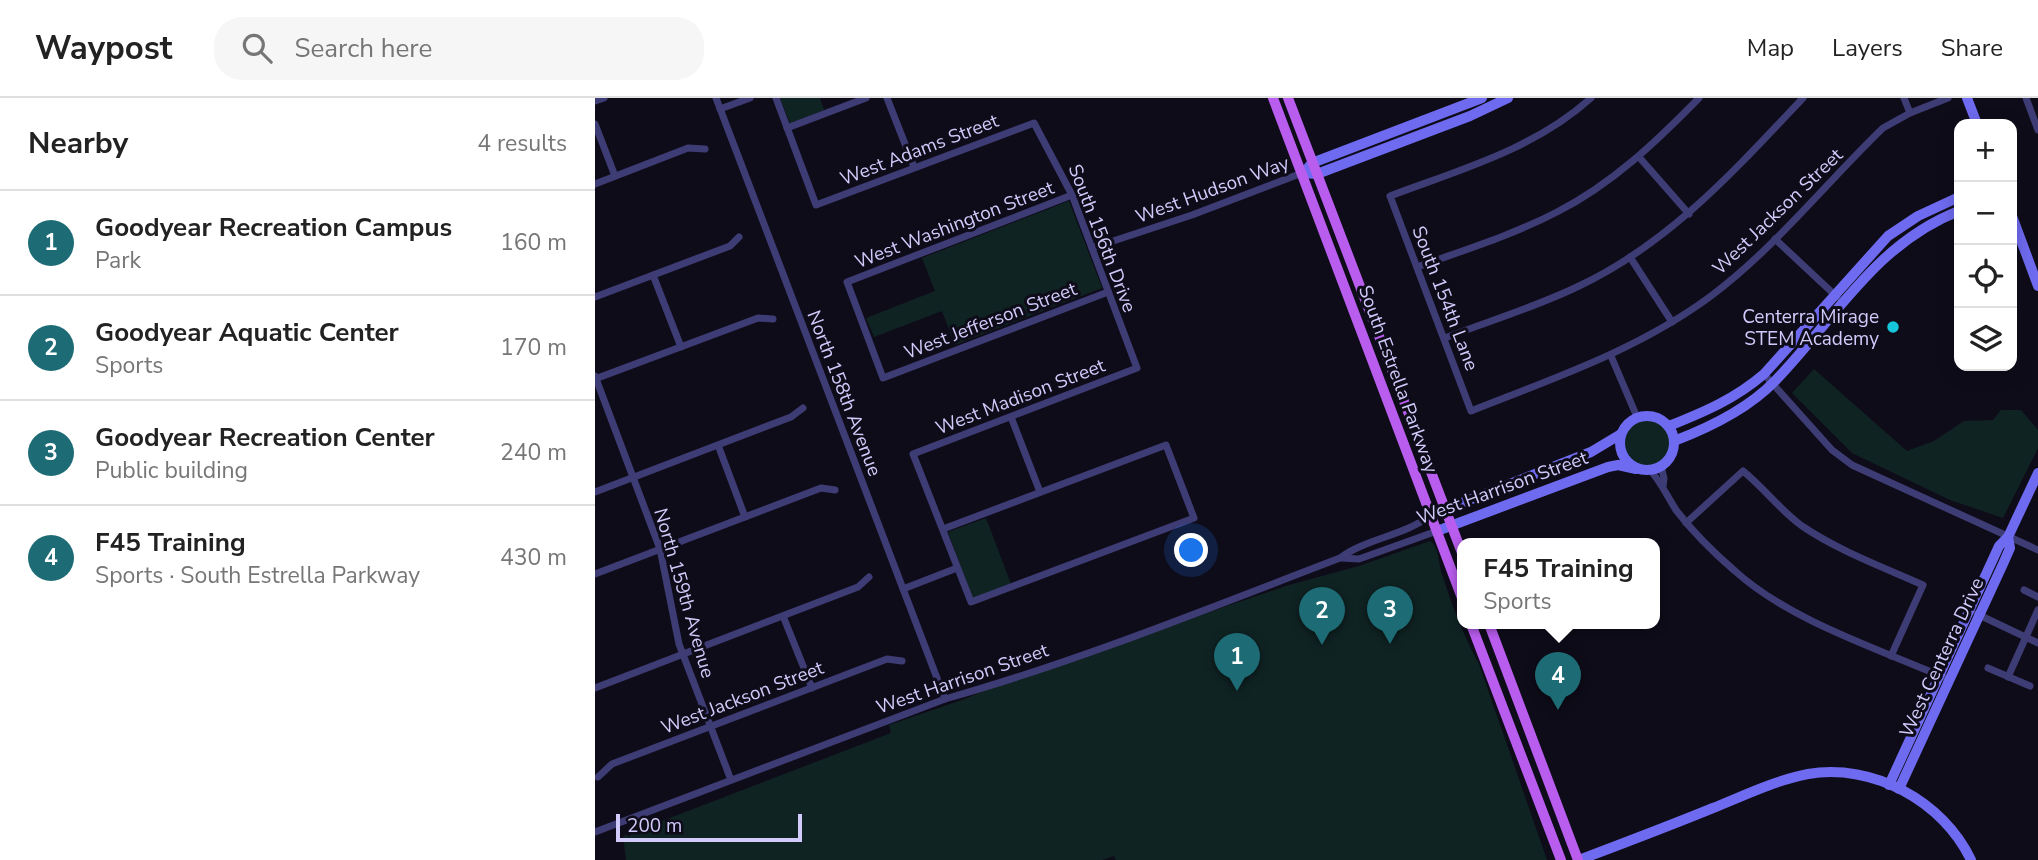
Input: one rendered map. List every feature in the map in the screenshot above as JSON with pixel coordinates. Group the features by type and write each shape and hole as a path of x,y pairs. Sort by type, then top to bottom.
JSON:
{"main road":[{"name":"South Estrella Parkway","path":"1273,98 1457,585"},
{"name":"South Estrella Parkway","path":"1288,98 1457,540"},
{"path":"1473,629 1560,860"},
{"path":"1491,629 1579,860"},
{"path":"1484,661 1495,669 1502,690 1516,697"}],"street":[{"path":"595,101 604,98"},
{"name":"North 158th Avenue","path":"716,98 945,699"},
{"path":"720,110 750,98"},
{"path":"776,98 787,128 866,98"},
{"path":"887,98 914,167"},
{"path":"1315,169 1482,98"},
{"path":"1302,173 1478,113 1508,98"},
{"name":"South 154th Lane","path":"1471,411 1390,196 1526,142 1552,127 1591,98"},
{"path":"1685,98 1692,105"},
{"path":"1417,267 1556,213 1586,196 1639,157 1699,98"},
{"path":"1445,338 1579,286 1630,257 1689,214 1803,98"},
{"path":"1904,98 1910,113"},
{"name":"West Jackson Street","path":"1471,411 1611,356 1672,322 1710,296 1775,239 1883,128 1910,113 1948,98"},
{"path":"1967,98 1975,119"},
{"path":"2026,98 2038,130"},
{"name":"West Adams Street","path":"787,128 816,205 1034,123"},
{"name":"South 156th Drive","path":"1034,123 1072,195 1137,368"},
{"path":"595,124 615,176"},
{"path":"595,184 688,148 705,149"},
{"path":"1639,157 1689,214"},
{"name":"West Hudson Way","path":"1092,248 1192,215 1302,173"},
{"name":"West Washington Street","path":"883,378 847,282 1072,195"},
{"path":"1674,441 1728,416 1772,384 1888,236 1918,215 1954,199"},
{"path":"1669,426 1719,406 1748,388 1892,250 1922,228 1954,213"},
{"path":"2017,229 2038,286"},
{"path":"595,297 730,246 739,237"},
{"path":"1775,239 1838,299"},
{"path":"1630,257 1672,322"},
{"path":"653,275 681,347"},
{"name":"West Jefferson Street","path":"883,378 1108,292"},
{"path":"595,378 758,318 773,319"},
{"path":"1611,356 1637,417"},
{"name":"West Madison Street","path":"943,529 913,454 1137,368"},
{"path":"1764,374 1832,450 1852,465 2038,550"},
{"name":"North 159th Avenue","path":"595,378 660,549 683,654 731,780"},
{"path":"595,492 792,417 803,408"},
{"path":"1654,416 1669,426 1674,441 1670,458 1655,468 1636,468 1629,464 1620,451 1624,427 1637,417 1654,416"},
{"path":"1011,417 1040,492"},
{"name":"West Harrison Street","path":"595,831 945,699 1086,654 1340,558 1350,551 1419,524 1445,509 1602,447 1621,434"},
{"path":"718,445 745,517"},
{"path":"1166,445 1194,518 971,603 943,529 1040,492 1166,445"},
{"name":"West Harrison Street","path":"1340,558 1359,559 1608,467 1618,465 1636,468"},
{"path":"1655,468 1672,504 1686,523 1736,572 1773,600 1945,678"},
{"path":"1686,523 1743,471 1786,514 1805,528 1923,585 1892,656"},
{"path":"1541,473 1547,490"},
{"name":"West Centerra Drive","path":"1894,787 1975,613 2010,548 2008,537 2038,473"},
{"path":"595,575 821,488 835,490"},
{"path":"903,589 957,568"},
{"path":"595,688 858,587 869,577"},
{"path":"2024,590 2038,597"},
{"path":"2008,677 2038,610"},
{"path":"1975,613 2038,643"},
{"path":"783,616 812,688"},
{"name":"West Jackson Street","path":"598,776 612,764 887,659 902,661"},
{"path":"1988,668 2030,686"},
{"path":"1579,860 1810,774 1851,774 1894,787 1920,800 1950,826 1971,860"}],"green space":[{"path":"780,98 820,98 824,110 790,124"},
{"path":"1069,201 1102,288 955,345 942,311 874,337 866,318 935,291 922,258"},
{"path":"1814,369 1907,451 1934,441 1964,421 1993,420 2001,410 2021,410 2038,430 2038,448 2003,518 1950,500 1852,453 1792,393"},
{"path":"1646,418 1663,425 1670,442 1663,459 1646,466 1629,459 1622,442 1629,425"},
{"path":"986,518 1011,584 973,599 948,532"},
{"path":"1430,541 1437,550 1441,571 1457,615 1457,629 1463,629 1479,664 1547,860 1116,860 1114,856 1102,860 626,860 623,836 891,733 889,725 1008,681 1289,585 1359,566"}],"place":[{"name":"Centerra Mirage STEM Academy","path":"1893,327"},
{"name":"Goodyear Recreation Center","path":"1390,644"},
{"name":"Goodyear Aquatic Center","path":"1322,645"},
{"name":"Goodyear Recreation Campus","path":"1237,691"},
{"name":"F45 Training","path":"1558,710"}]}
